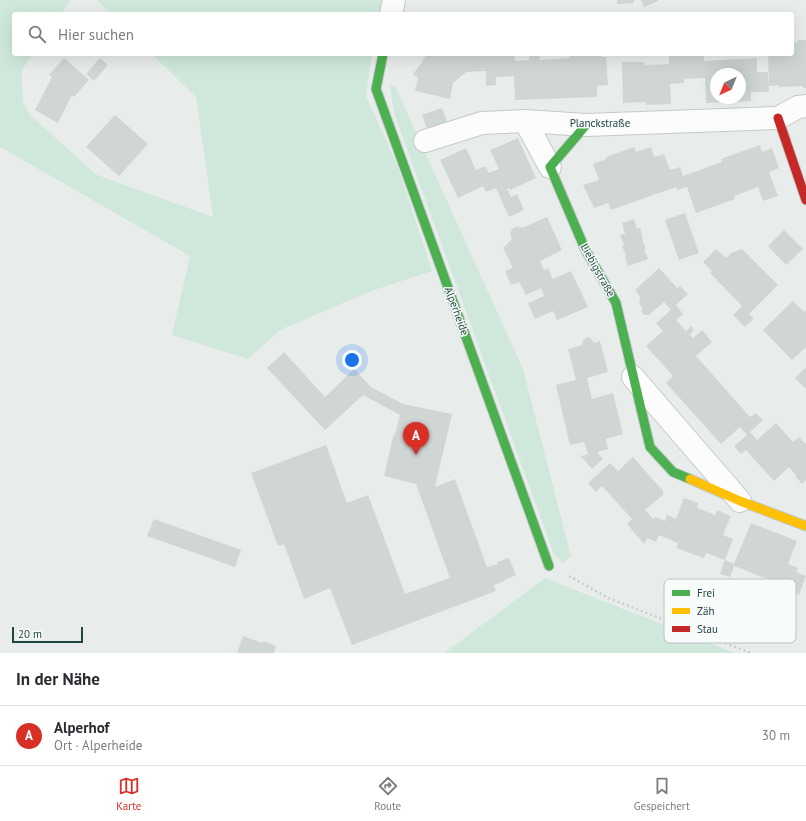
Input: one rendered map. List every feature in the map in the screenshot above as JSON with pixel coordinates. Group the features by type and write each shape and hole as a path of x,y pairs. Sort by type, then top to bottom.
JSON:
{"street":[{"path":"391,12 394,0"},
{"name":"Alperheide","path":"383,56 376,89 549,566"},
{"name":"Planckstraße","path":"424,141 482,123 525,121 586,124 778,118 798,107 806,106"},
{"path":"778,118 806,200"},
{"name":"Liebigstraße","path":"525,121 550,167 585,249 616,303 650,447 674,472 740,501 806,526"},
{"path":"550,167 586,124"},
{"name":"Liebigstraße","path":"633,377 740,501"}],"path":[{"path":"549,566 608,598 664,620"},
{"path":"725,643 751,653"}],"green space":[{"path":"0,0 70,1 62,12 12,12 12,56 32,56 22,70 23,102 30,115 97,175 213,217 196,97 154,56 372,56 366,96 398,167 432,271 374,290 280,330 248,359 172,335 190,256 0,147"},
{"path":"97,0 382,0 379,12 109,12"},
{"path":"390,86 395,86 523,369 571,556 563,563 554,554 394,113"},
{"path":"545,578 664,625 664,643 710,643 735,653 444,653"}],"building":[{"path":"617,0 634,0 634,3 617,4"},
{"path":"641,0 658,0 658,1 644,7"},
{"path":"798,40 806,40 806,88 802,86 769,86 768,56 794,56 794,43 798,42"},
{"path":"426,56 514,56 515,61 529,60 529,56 539,56 540,60 570,58 570,56 601,56 606,57 608,85 597,86 597,97 515,100 514,76 496,77 496,85 486,86 486,71 466,72 453,83 450,99 415,91 418,78 413,74"},
{"path":"669,56 704,56 704,61 757,58 757,72 768,72 769,92 751,92 751,101 746,101 746,68 710,68 710,103 706,103 705,78 684,79 684,83 670,84 671,104 646,105 646,102 623,103 622,62 644,62 645,65 669,64"},
{"path":"64,58 89,80 74,97 72,95 58,123 35,110 52,77 49,75"},
{"path":"100,58 108,65 94,81 86,74"},
{"path":"442,108 449,127 429,134 422,115"},
{"path":"115,115 148,144 119,176 86,147"},
{"path":"518,138 536,178 510,190 509,188 507,189 511,197 517,194 524,210 509,217 496,188 486,192 483,186 458,198 440,160 466,148 476,170 485,166 489,173 499,169 490,150"},
{"path":"760,145 762,152 772,148 779,168 769,172 778,196 763,201 758,187 734,196 735,199 696,213 687,187 677,190 676,187 611,210 608,203 594,208 583,185 599,180 593,164 606,159 606,157 634,147 636,152 651,147 654,157 664,154 670,170 680,167 683,176 722,162 721,159"},
{"path":"685,213 699,253 679,260 665,220"},
{"path":"547,217 562,250 540,261 544,270 548,268 553,279 571,271 588,307 557,320 553,311 535,319 528,303 544,296 541,288 526,295 519,282 511,285 505,271 513,268 503,248 512,239 510,234 512,229 517,226 522,228"},
{"path":"634,219 637,229 640,228 646,249 644,249 648,259 628,266 622,246 624,245 620,235 625,234 622,223"},
{"path":"784,230 803,249 786,265 768,246"},
{"path":"716,249 726,258 731,253 742,249 778,285 749,314 754,318 745,327 733,315 742,306 710,273 712,271 703,262"},
{"path":"659,268 677,288 680,286 688,294 676,305 683,314 676,320 686,331 691,326 694,330 690,335 693,338 702,330 712,342 696,356 750,417 756,413 763,420 750,432 757,440 776,423 793,442 799,437 806,444 806,480 802,484 789,467 774,481 746,450 741,454 734,446 747,435 740,427 721,444 666,383 673,376 646,346 663,331 656,323 671,310 664,302 649,315 644,315 639,300 641,298 636,289"},
{"path":"793,301 804,312 806,310 806,347 792,360 763,330"},
{"path":"589,337 593,343 600,341 608,372 587,378 592,399 613,393 623,434 606,439 608,449 597,452 603,459 592,469 581,456 588,454 584,442 570,445 556,385 576,380 568,349 583,345 584,339"},
{"path":"284,352 325,397 354,369 371,387 403,404 452,414 435,487 455,479 487,567 498,564 497,562 509,558 516,575 494,585 496,591 352,645 330,588 304,599 284,544 278,546 251,473 326,445 347,503 368,495 405,594 450,578 416,484 384,476 394,433 395,434 400,415 363,395 325,430 267,368"},
{"path":"806,367 806,389 795,378"},
{"path":"633,457 663,491 663,495 645,510 653,519 655,517 665,521 667,515 676,519 684,498 698,503 697,508 715,515 717,510 731,516 723,535 733,539 725,560 706,553 704,558 676,548 678,543 659,535 656,542 647,538 644,544 627,524 632,519 602,486 596,492 588,483 610,463 618,471"},
{"path":"154,519 241,550 235,567 147,536"},
{"path":"751,523 797,541 788,564 798,568 796,572 806,576 799,595 796,594 796,579 767,579 734,566 730,577 720,574 725,560 734,564"},
{"path":"243,636 276,646 274,653 237,653"}],"traffic: fast":[{"path":"383,56 376,89 549,566"},
{"path":"586,125 550,167 585,249 616,303 650,447 673,472 690,479"}],"traffic: slow":[{"path":"690,479 740,501 806,526"}],"traffic: jam":[{"path":"778,118 806,200"}],"place":[{"name":"Alperhof","path":"416,455"}]}
